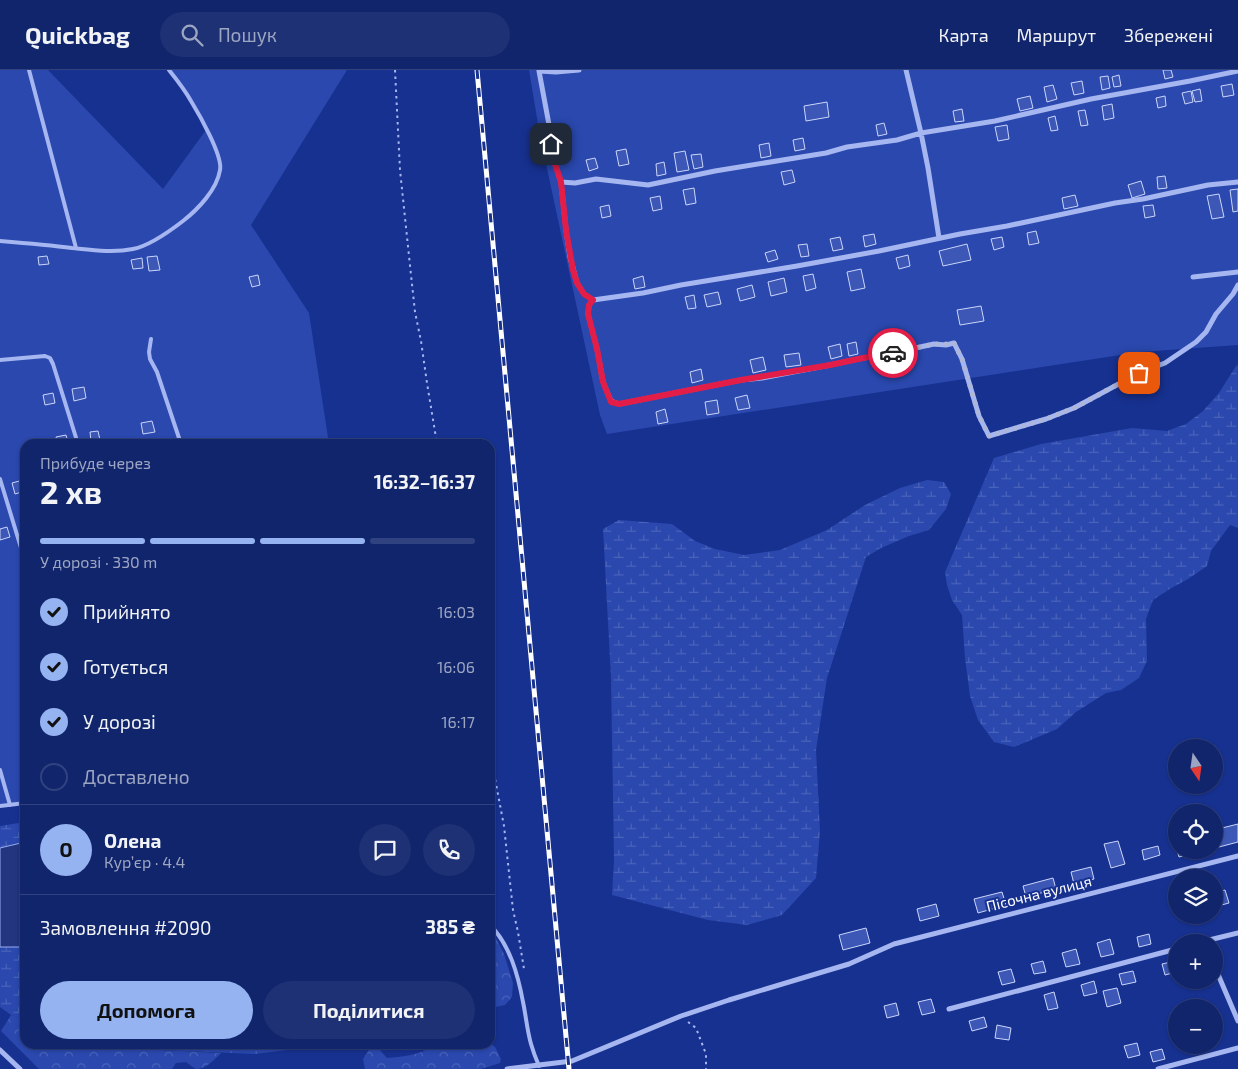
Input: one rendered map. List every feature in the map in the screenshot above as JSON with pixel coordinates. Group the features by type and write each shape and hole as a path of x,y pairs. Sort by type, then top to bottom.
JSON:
{"street":[{"path":"580,70 556,72 539,70 553,158 561,182 570,256 577,283 584,294 593,300 644,293 879,251 1208,185 1238,182"},
{"path":"906,70 928,168 939,238"},
{"path":"561,182 575,183 596,179 648,185 715,171 826,154 847,147 897,140 921,133 1238,71"},
{"path":"1194,277 1238,272"},
{"path":"593,300 589,305 588,314 603,382 611,402 619,404 934,344 954,343 962,359 979,416 989,436 1046,419 1074,408 1139,373 1165,362 1196,342 1206,332 1216,314 1238,285"},
{"name":"Пісочна вулиця","path":"507,1069 572,1061 681,1016 848,964 894,944 1238,856"},
{"path":"1223,938 1238,934"},
{"path":"949,1009 1168,951"},
{"path":"1223,986 1238,1021"},
{"path":"1158,1069 1238,1048"},
{"path":"0,1050 20,1069"}],"lane":[{"path":"29,70 76,248"},
{"path":"0,241 110,251 134,249 177,226 206,200 218,180 220,162 217,152 191,100 169,70"},
{"path":"151,339 150,359 179,439"},
{"path":"0,360 45,356 50,358 76,439"},
{"path":"0,479 20,545"},
{"path":"0,770 10,805"},
{"path":"0,806 20,804"},
{"path":"495,930 508,949 515,970 531,1044 538,1066"}],"path":[{"path":"395,70 400,170 415,312 436,439"},
{"path":"495,779 504,826 512,902 523,959 524,975"},
{"path":"681,1016 696,1028 706,1054 706,1069"}],"green space":[{"path":"0,70 48,70 163,189 206,130 191,100 169,70 347,70 251,225 309,313 328,439 20,439 20,804 0,806"},
{"path":"529,70 1238,70 1238,345 1140,352 607,434 600,415 540,136"},
{"path":"1238,365 1238,528 1230,525 1211,551 1207,566 1153,600 1146,619 1147,661 1139,678 1121,690 1106,693 1076,712 1057,729 1014,747 994,742 978,720 970,696 962,615 952,600 945,572 994,458 1041,444 1132,428 1167,431 1186,424 1203,411 1219,393"},
{"path":"927,480 944,482 951,494 946,509 929,530 881,548 866,557 827,678 816,750 820,831 816,878 782,915 747,925 708,920 612,895 614,860 611,678 603,529 619,520 672,524 695,541 715,549 744,555 780,550 827,530 865,505 900,488"},
{"path":"20,823 20,843 0,848 0,826"},
{"path":"495,936 504,954 513,983 512,997 505,1005 495,1007"},
{"path":"0,947 20,947 20,1018 11,1015 0,1007"},
{"path":"11,1015 20,1018 20,1049 139,1049 221,1053 207,1066 200,1069 186,1062 176,1063 172,1069 39,1069 1,1031"},
{"path":"495,1047 501,1059 500,1063 481,1069 365,1069 363,1059 369,1050 379,1049 387,1058 427,1049 495,1049"},
{"path":"139,1049 295,1049 255,1054"}],"shaded area":[{"path":"20,843 20,947 0,947 0,848"}],"building":[{"path":"1163,70 1171,70 1173,77 1165,79"},
{"path":"1119,75 1121,86 1114,87 1112,77"},
{"path":"1108,76 1110,88 1102,90 1100,77"},
{"path":"1082,81 1084,93 1074,95 1071,83"},
{"path":"1232,84 1234,95 1223,97 1221,86"},
{"path":"1053,85 1057,99 1047,102 1044,87"},
{"path":"1200,89 1202,101 1195,102 1192,91"},
{"path":"1191,91 1193,102 1185,104 1182,93"},
{"path":"1030,96 1033,108 1020,111 1017,99"},
{"path":"1165,96 1166,106 1158,108 1156,98"},
{"path":"827,102 829,117 806,121 804,106"},
{"path":"1112,104 1114,118 1104,120 1102,106"},
{"path":"962,109 964,121 955,122 953,111"},
{"path":"1085,110 1088,125 1081,126 1078,111"},
{"path":"1055,116 1058,130 1051,131 1048,118"},
{"path":"884,123 887,134 878,136 876,125"},
{"path":"1007,125 1009,139 998,141 995,127"},
{"path":"803,138 805,149 795,151 793,140"},
{"path":"769,143 771,156 761,158 759,145"},
{"path":"626,149 629,164 619,166 616,151"},
{"path":"685,151 689,170 677,172 674,153"},
{"path":"701,154 703,167 694,169 691,155"},
{"path":"595,158 598,168 589,171 586,160"},
{"path":"664,162 666,174 657,176 656,164"},
{"path":"792,170 795,182 784,185 781,172"},
{"path":"1165,176 1167,188 1158,189 1157,177"},
{"path":"1141,181 1145,194 1132,198 1128,185"},
{"path":"694,188 696,203 686,205 683,190"},
{"path":"1238,189 1238,211 1233,212 1230,190"},
{"path":"1219,194 1224,217 1212,219 1207,196"},
{"path":"1075,195 1078,206 1064,209 1062,198"},
{"path":"660,196 662,209 653,211 650,198"},
{"path":"609,205 611,216 602,218 600,207"},
{"path":"1153,205 1155,216 1145,218 1143,206"},
{"path":"1036,231 1039,243 1029,245 1027,233"},
{"path":"874,234 876,244 865,247 863,236"},
{"path":"840,237 843,249 833,251 830,239"},
{"path":"1002,237 1004,247 994,250 991,239"},
{"path":"807,244 809,256 801,257 798,245"},
{"path":"967,244 971,260 943,266 939,251"},
{"path":"775,250 778,259 768,262 765,253"},
{"path":"908,255 910,266 899,269 896,258"},
{"path":"47,256 49,264 39,265 38,257"},
{"path":"157,256 160,270 149,271 147,257"},
{"path":"142,258 143,268 133,269 131,260"},
{"path":"861,269 865,288 851,291 847,272"},
{"path":"813,274 816,288 806,291 803,276"},
{"path":"258,275 260,285 252,287 249,277"},
{"path":"643,276 645,287 635,289 633,279"},
{"path":"784,278 787,292 771,296 768,282"},
{"path":"752,285 755,297 740,301 737,289"},
{"path":"718,292 721,304 707,307 704,295"},
{"path":"694,295 696,308 688,309 685,297"},
{"path":"981,306 984,321 960,325 957,310"},
{"path":"892,335 895,346 884,349 882,337"},
{"path":"856,342 858,354 849,356 847,344"},
{"path":"840,344 842,356 831,359 828,347"},
{"path":"799,353 801,365 786,367 784,355"},
{"path":"763,357 766,370 753,373 750,360"},
{"path":"701,369 703,380 692,383 690,372"},
{"path":"84,387 86,398 74,401 72,389"},
{"path":"53,393 55,403 45,405 43,395"},
{"path":"747,395 750,408 738,410 735,398"},
{"path":"717,400 719,413 707,415 705,402"},
{"path":"665,409 668,422 658,424 656,412"},
{"path":"152,421 155,432 143,434 141,423"},
{"path":"98,431 100,439 91,439 90,432"},
{"path":"66,435 67,439 57,439 56,437"},
{"path":"20,481 20,492 15,494 12,483"},
{"path":"7,527 10,537 0,540 0,529"},
{"path":"1238,824 1238,842 1223,846 1223,828"},
{"path":"1118,841 1125,864 1111,868 1104,844"},
{"path":"1158,846 1160,855 1144,860 1142,850"},
{"path":"1091,867 1094,879 1074,884 1071,872"},
{"path":"1053,878 1056,889 1026,897 1023,886"},
{"path":"1225,890 1229,903 1223,905 1223,891"},
{"path":"1002,892 1006,905 978,913 974,899"},
{"path":"936,904 939,916 920,921 917,909"},
{"path":"866,928 870,943 843,950 839,935"},
{"path":"1149,934 1151,944 1139,947 1137,937"},
{"path":"1110,939 1114,954 1101,957 1097,943"},
{"path":"1076,949 1080,964 1066,967 1062,953"},
{"path":"1043,961 1046,972 1034,974 1031,964"},
{"path":"1168,963 1168,974 1165,975 1162,964"},
{"path":"1011,969 1015,982 1002,985 998,972"},
{"path":"1133,971 1136,982 1122,985 1119,974"},
{"path":"1094,981 1097,993 1084,996 1081,985"},
{"path":"1117,988 1121,1003 1107,1007 1103,991"},
{"path":"1054,992 1058,1008 1048,1010 1044,995"},
{"path":"931,999 935,1012 922,1015 918,1002"},
{"path":"896,1003 899,1015 887,1018 884,1006"},
{"path":"984,1017 987,1027 972,1031 969,1021"},
{"path":"997,1025 1011,1028 1009,1040 995,1038"},
{"path":"1137,1043 1140,1055 1128,1058 1124,1046"},
{"path":"1162,1049 1165,1059 1153,1062 1150,1052"}],"railway":[{"path":"477,70 569,1069"}],"way so far":[{"path":"893,353 934,344 954,343 962,359 979,416 989,436 1046,419 1074,408 1139,373"}],"route":[{"path":"551,144 553,158 561,182 562,204 570,256 577,283 584,294 593,300 589,305 588,314 603,382 611,402 619,404 893,353"}]}
